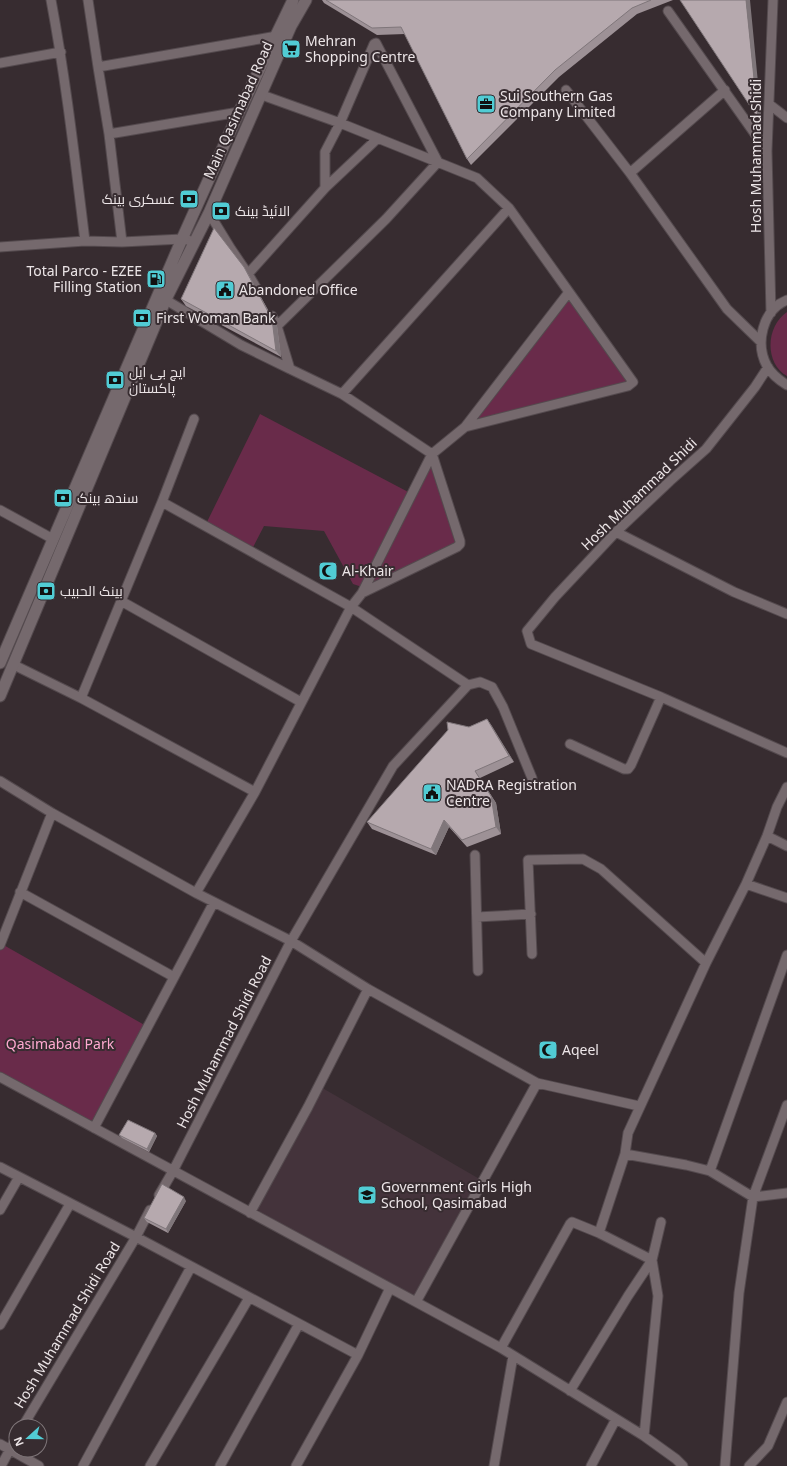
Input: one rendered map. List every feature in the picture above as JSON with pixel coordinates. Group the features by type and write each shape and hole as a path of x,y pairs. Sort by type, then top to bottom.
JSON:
{"main road":[{"name":"Main Qasimabad Road","path":"0,696 14,665 162,297 182,239 293,0"},
{"name":"Main Qasimabad Road","path":"0,663 53,539 162,297 195,242 262,95 291,26 306,0"}],"street":[{"path":"51,0 61,52 69,107 85,241"},
{"path":"88,0 109,134 122,242"},
{"name":"Hosh Muhammad Shidi","path":"771,312 767,151 773,0"},
{"path":"668,11 767,151"},
{"path":"98,67 277,36"},
{"path":"325,188 325,152 340,123 374,44 376,43 438,162"},
{"path":"0,63 61,52"},
{"path":"566,90 630,174 727,309 761,342"},
{"path":"630,174 725,90"},
{"path":"262,95 340,123 477,178 509,208 632,382 628,386 465,427"},
{"path":"769,104 787,118"},
{"path":"109,134 240,112"},
{"path":"248,274 325,188 378,138"},
{"path":"277,326 386,219 438,162"},
{"path":"342,394 509,208"},
{"path":"209,213 248,274 277,326 290,369"},
{"path":"0,247 85,241 122,242 182,239 195,242"},
{"path":"196,893 255,792 351,607 362,593 432,454 465,427 569,292"},
{"path":"162,297 241,345 342,394 432,454 460,544 362,593"},
{"path":"787,300 771,312 764,327 761,342 763,356 768,367 777,379 787,385"},
{"name":"Hosh Muhammad Shidi","path":"661,697 531,644 527,631 555,597 616,532 706,449 755,387 768,367"},
{"path":"81,698 162,502 194,419"},
{"path":"162,502 351,607 468,685 480,682 492,687 503,707 532,778"},
{"path":"0,510 53,539"},
{"path":"616,532 734,592 787,614"},
{"path":"121,601 301,702"},
{"path":"14,665 81,698 255,792"},
{"name":"Hosh Muhammad Shidi Road","path":"28,1418 136,1237 173,1171 291,942 393,766 468,685"},
{"path":"570,744 624,769 628,769 661,697 787,753"},
{"path":"0,781 52,813 196,893 291,942 368,989 537,1083 639,1106"},
{"path":"599,1233 625,1154 628,1133 639,1106 706,963 746,884 767,836 777,807 787,787"},
{"path":"0,945 52,813"},
{"path":"767,836 787,846"},
{"path":"475,855 478,971"},
{"path":"532,954 528,860 583,859 601,869 706,963"},
{"path":"746,884 787,898"},
{"path":"20,892 174,977"},
{"path":"94,1128 214,902"},
{"path":"476,917 531,914"},
{"path":"710,1171 787,955"},
{"path":"250,1213 308,1107 368,989"},
{"path":"0,1077 501,1348 644,1436 674,1462 684,1466"},
{"path":"416,1302 537,1083"},
{"path":"725,1466 739,1293 753,1197 787,1106"},
{"path":"625,1154 671,1163 686,1164 710,1171 753,1197 787,1193"},
{"path":"0,1167 136,1237 358,1355"},
{"path":"0,1210 19,1177"},
{"path":"0,1325 70,1204"},
{"path":"501,1348 572,1222 599,1233 652,1260"},
{"path":"570,1391 628,1296 652,1260 661,1222"},
{"path":"644,1436 658,1296 652,1260"},
{"path":"83,1466 191,1267"},
{"path":"296,1466 358,1355 390,1288"},
{"path":"150,1466 249,1298"},
{"path":"220,1466 299,1324"},
{"path":"494,1466 513,1356"},
{"path":"749,1466 768,1446 787,1402"},
{"path":"591,1466 616,1420"},
{"path":"1,1466 8,1453"},
{"path":"25,1458 39,1466"}],"shaded area":[{"name":"Government Girls High School, Qasimabad","path":"319,1086 483,1181 416,1302 250,1213"}],"green space":[{"path":"569,292 633,382 465,427"},
{"path":"787,312 787,376 774,362 770,344 775,326 780,318"},
{"path":"260,414 412,494 432,454 460,541 365,588 353,584 324,531 264,526 251,551 205,526"},
{"name":"Qasimabad Park","path":"0,943 148,1027 94,1128 0,1077"}],"building":[{"name":"Sui Southern Gas Company Limited","path":"326,0 651,0 632,8 555,70 467,159 401,27 372,28"},
{"path":"680,0 746,0 758,118"},
{"name":"Abandoned Office","path":"214,228 244,267 272,319 276,351 181,299"},
{"path":"487,719 509,756 475,771 491,796 496,827 462,840 444,820 431,849 367,822 448,730 447,722 469,727"},
{"path":"128,1120 155,1133 147,1149 119,1135"},
{"path":"162,1184 184,1197 166,1229 144,1218"}],"place":[{"name":"Mehran Shopping Centre","path":"291,49"},
{"name":"Sui Southern Gas Company Limited","path":"486,104"},
{"name":"عسکری بینک","path":"189,199"},
{"name":"الائیڈ بینک","path":"221,211"},
{"name":"Total Parco - EZEE Filling Station","path":"156,279"},
{"name":"Abandoned Office","path":"225,290"},
{"name":"First Woman Bank","path":"142,318"},
{"name":"ایچ بی ایل پاکستان","path":"115,380"},
{"name":"سندھ بینک","path":"63,498"},
{"name":"Al-Khair","path":"328,571"},
{"name":"بينک الحبيب","path":"46,591"},
{"name":"NADRA Registration Centre","path":"432,793"},
{"name":"Aqeel","path":"548,1050"},
{"name":"Government Girls High School, Qasimabad","path":"367,1195"}]}
